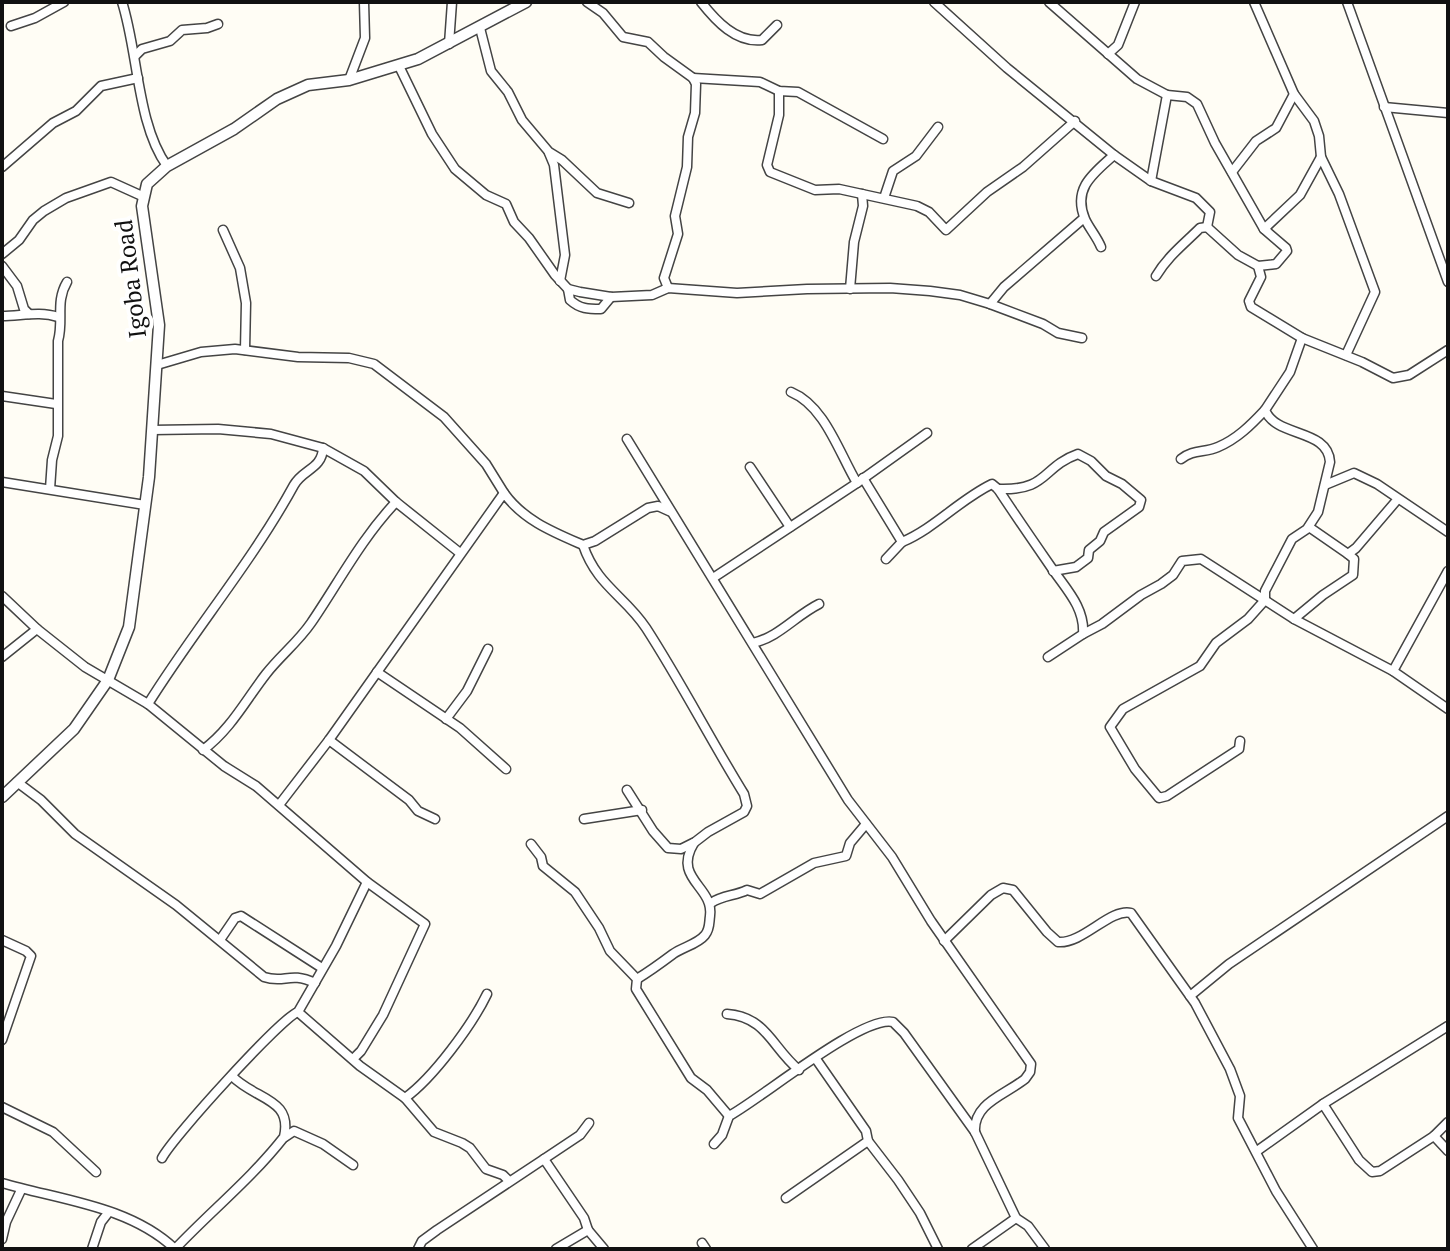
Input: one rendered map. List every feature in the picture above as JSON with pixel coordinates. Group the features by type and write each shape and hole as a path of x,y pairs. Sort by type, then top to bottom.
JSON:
{"street":[{"path":"11,26 35,18 64,2"},
{"path":"122,2 138,78 160,156 167,166"},
{"path":"349,80 365,38 364,2"},
{"path":"449,44 452,2"},
{"name":"Igoba Road","path":"2,797 74,729 108,680 129,627 145,505 157,365 158,307 142,196 152,178 277,99 308,85 349,80 399,66 449,44 526,2"},
{"path":"587,2 603,13 623,37 648,42 693,78 696,84 687,167 675,216 678,234 656,293"},
{"path":"701,2 713,18 747,40 762,40 777,25"},
{"path":"934,2 1007,68 1114,155 1151,181 1180,191 1203,204 1210,212 1207,227"},
{"path":"1049,2 1137,79 1167,95 1187,97 1197,104 1215,143 1264,229 1287,251 1249,301 1251,307 1302,338 1393,378 1409,375 1448,350"},
{"path":"1108,54 1118,45 1135,2"},
{"path":"1254,2 1294,94 1314,121 1321,157 1339,194 1375,292 1346,355"},
{"path":"1347,2 1448,282"},
{"path":"135,56 142,49 170,41 182,30 218,24"},
{"path":"480,28 491,71 508,92 522,120 549,152 597,193 629,203"},
{"path":"399,66 426,124 455,169 486,195 506,204 514,222 568,289 611,297 656,293 668,288 737,293 890,288 951,294 990,304 1058,333 1082,338"},
{"path":"2,167 53,123 76,111 101,86 138,78"},
{"path":"693,78 760,82 779,91 798,92 883,139"},
{"path":"779,91 779,115 767,165 770,172 815,190 839,189 924,208 946,230 987,192 1023,167 1075,121"},
{"path":"1232,172 1256,141 1276,128 1294,94"},
{"path":"1151,181 1167,95"},
{"path":"1384,107 1448,113"},
{"path":"884,198 893,171 916,156 938,127"},
{"path":"549,152 554,165 565,245 565,266 560,281"},
{"path":"1101,247 1084,218 1084,183 1114,155"},
{"path":"1264,229 1300,195 1321,157"},
{"path":"2,254 19,240 33,220 66,198 111,182 142,196"},
{"path":"850,289 854,242 863,206 862,194"},
{"path":"990,304 1004,287 1084,218"},
{"path":"1207,227 1238,255 1258,266 1276,264"},
{"path":"1156,276 1167,257 1185,245 1200,228 1207,227"},
{"path":"223,230 240,268 246,303 245,350"},
{"path":"2,266 17,286 24,309 29,314"},
{"path":"1258,266 1262,275 1259,286"},
{"path":"664,278 668,288"},
{"path":"50,489 58,436 56,404 61,326 58,317 62,291 67,282"},
{"path":"568,289 570,300 577,307 601,309 611,297"},
{"path":"2,316 49,314 58,317"},
{"path":"1181,459 1188,453 1216,449 1245,432 1265,410 1290,372 1302,338"},
{"path":"157,365 201,352 245,350 298,357 349,358 374,364 444,417 486,464 512,505 535,522 583,545 597,574 643,624 679,680 747,802 744,812 695,842 681,849 668,848 653,831 627,790"},
{"path":"791,392 807,402 821,419 902,542"},
{"path":"2,396 56,404"},
{"path":"1240,741 1239,749 1225,760 1159,798 1135,769 1110,727 1123,709 1200,666 1216,643 1248,619 1265,600 1265,591 1292,539 1309,527 1318,512 1330,462 1326,447 1270,419 1265,410"},
{"path":"152,430 244,431 271,434 323,448 364,471 396,502 460,553"},
{"path":"713,578 927,433"},
{"path":"627,439 833,777 892,857 944,941 1031,1064 1025,1079 976,1115 968,1117 960,1112"},
{"path":"148,704 282,510 297,480 318,464 323,448"},
{"path":"998,489 1019,489 1037,483 1067,458 1078,454 1141,500 1139,507 1104,532 1100,541 1089,550 1088,558 1076,567 1053,571"},
{"path":"750,467 790,527"},
{"path":"1325,485 1354,473 1377,484 1448,532"},
{"path":"2,482 145,505"},
{"path":"886,559 902,542 917,535 964,499 992,484 1066,585 1084,622 1083,634"},
{"path":"279,805 329,740 504,493"},
{"path":"1348,554 1397,500"},
{"path":"203,750 233,723 266,673 309,625 357,550 396,502"},
{"path":"583,545 595,541 648,508 658,506 670,511"},
{"path":"1294,619 1353,575 1354,559 1309,527"},
{"path":"1048,657 1161,584 1173,575 1182,561 1201,559 1294,619 1393,671 1448,709"},
{"path":"1393,671 1448,571"},
{"path":"2,596 85,667 148,704 203,750 279,805 367,882 425,924 383,1015 353,1059"},
{"path":"753,643 766,640 801,613 819,604"},
{"path":"2,657 37,629"},
{"path":"446,719 467,691 488,649"},
{"path":"377,672 446,719 506,769"},
{"path":"329,740 409,800 418,811 435,819"},
{"path":"17,782 41,800 75,834 126,868 264,977 272,980 299,976 315,983"},
{"path":"584,819 642,810"},
{"path":"1190,996 1229,964 1448,816"},
{"path":"711,903 722,896 738,895 747,890 760,894 814,863 846,856 850,843 866,824"},
{"path":"637,979 704,937 709,929 711,903 687,868 687,855 695,842"},
{"path":"531,844 541,857 543,866 575,892 610,951 637,979 636,989 691,1078 707,1090 729,1116"},
{"path":"162,1158 199,1111 276,1027 298,1012 336,946 367,882"},
{"path":"944,941 991,895 1003,888 1013,890 1058,942 1069,941 1120,912 1127,911 1137,919 1190,996 1238,1085 1241,1110 1238,1118 1276,1191 1313,1249"},
{"path":"220,940 235,918 241,916 322,968"},
{"path":"2,940 31,956 2,1040"},
{"path":"405,1098 421,1085 447,1054 476,1016 487,994"},
{"path":"298,1012 405,1098 434,1132 470,1148 486,1169 503,1175 509,1181"},
{"path":"727,1014 742,1015 756,1022 799,1070"},
{"path":"714,1144 722,1135 729,1116 872,1023 893,1022 975,1132 1016,1218 1028,1226 1045,1249"},
{"path":"1257,1151 1323,1104 1448,1026"},
{"path":"816,1059 866,1131 868,1141 915,1204 938,1249"},
{"path":"232,1076 241,1086 279,1106 284,1112 284,1137"},
{"path":"1323,1104 1359,1160 1372,1172 1380,1171 1434,1136 1448,1122"},
{"path":"2,1107 53,1132 96,1172"},
{"path":"975,1132 976,1115"},
{"path":"418,1249 424,1239 580,1135 589,1123"},
{"path":"2,1183 87,1204 157,1233 175,1249 213,1208 238,1190 284,1137 294,1131 323,1144 353,1165"},
{"path":"1434,1136 1448,1151"},
{"path":"786,1198 868,1141"},
{"path":"544,1159 584,1218 588,1230 604,1249"},
{"path":"2,1239 6,1222 21,1190"},
{"path":"92,1249 101,1222 108,1213"},
{"path":"972,1249 1016,1218"},
{"path":"556,1249 588,1230"}]}
